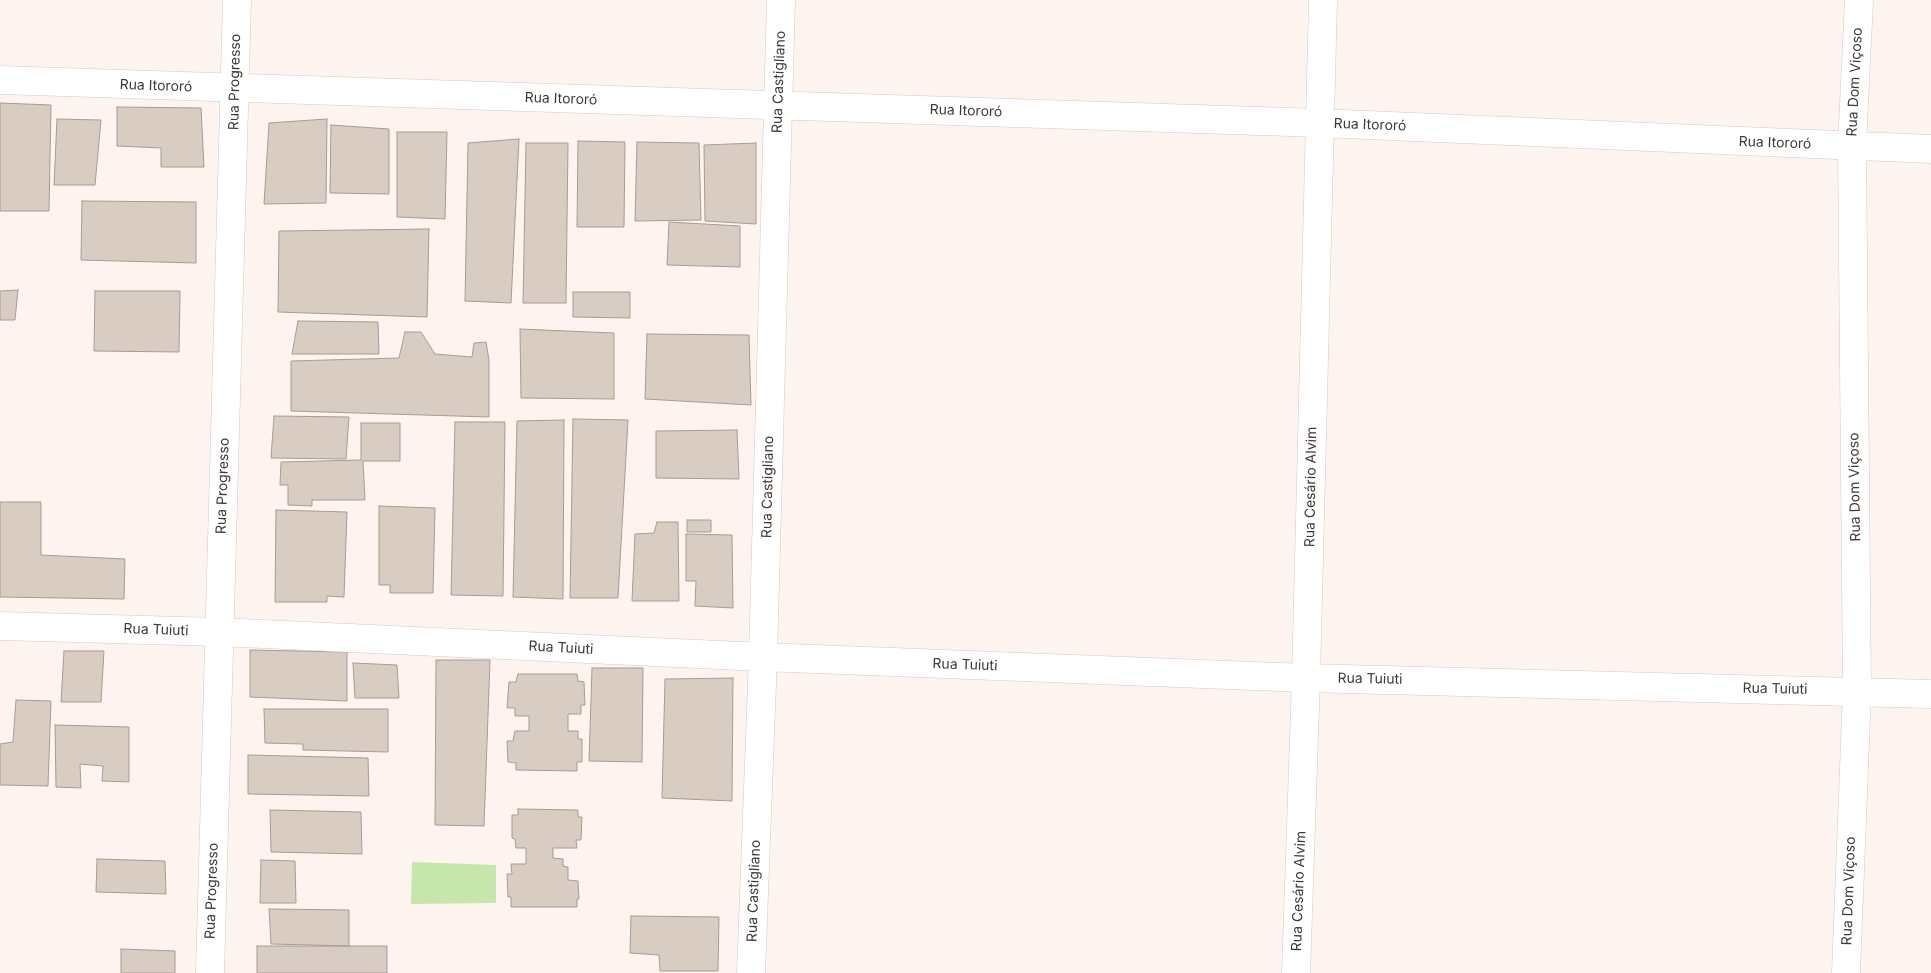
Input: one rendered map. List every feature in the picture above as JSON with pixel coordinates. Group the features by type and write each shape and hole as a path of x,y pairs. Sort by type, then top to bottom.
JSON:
{"street":[{"name":"Rua Progresso","path":"210,973 237,0"},
{"name":"Rua Castigliano","path":"751,973 763,657 782,0"},
{"name":"Rua Cesário Alvim","path":"1296,973 1306,678 1324,0"},
{"name":"Rua Dom Viçoso","path":"1846,973 1857,691 1852,146 1859,0"},
{"name":"Rua Itororó","path":"0,80 1320,123 1931,149"},
{"name":"Rua Tuiuti","path":"0,626 219,632 763,657 1306,678 1931,694"}],"green space":[{"path":"412,862 496,865 496,903 411,904"}],"building":[{"path":"0,103 51,105 49,211 0,211"},
{"path":"117,107 201,108 204,167 161,167 161,148 117,146"},
{"path":"57,119 101,120 95,185 54,185"},
{"path":"327,119 326,203 264,204 269,123"},
{"path":"331,125 389,129 389,194 330,193"},
{"path":"397,132 447,132 445,219 397,217"},
{"path":"519,139 511,303 465,301 468,143"},
{"path":"578,141 625,142 624,227 577,227"},
{"path":"637,142 699,143 701,220 635,221"},
{"path":"526,143 568,143 566,303 523,303"},
{"path":"756,143 756,224 705,221 704,145"},
{"path":"82,201 196,202 196,263 81,260"},
{"path":"669,222 740,226 740,267 667,265"},
{"path":"429,229 427,317 278,312 279,231"},
{"path":"18,290 15,320 0,320 0,291"},
{"path":"95,291 180,291 179,352 94,351"},
{"path":"573,292 630,292 630,318 573,317"},
{"path":"298,321 378,322 379,354 292,354"},
{"path":"520,329 614,333 614,399 521,398"},
{"path":"405,332 421,332 435,354 472,357 474,343 486,342 489,360 489,417 291,411 291,361 399,358"},
{"path":"647,334 749,335 751,405 645,399"},
{"path":"274,416 349,417 346,459 271,458"},
{"path":"573,419 628,420 618,598 570,598"},
{"path":"564,420 563,599 513,597 517,421"},
{"path":"455,422 505,422 503,596 451,595"},
{"path":"361,423 400,423 400,461 363,461 365,500 312,500 312,506 288,505 288,485 280,485 281,462 361,460"},
{"path":"737,430 739,479 656,478 656,431"},
{"path":"0,502 41,502 41,555 125,559 124,599 0,597"},
{"path":"379,506 435,508 433,593 390,593 390,585 379,585"},
{"path":"276,510 347,512 344,597 327,596 327,602 275,602"},
{"path":"687,520 711,520 711,532 687,532"},
{"path":"657,522 678,522 679,601 632,601 635,534 654,533"},
{"path":"686,534 732,535 733,608 695,606 696,581 686,581"},
{"path":"250,650 347,652 347,701 250,697"},
{"path":"64,651 104,651 101,702 61,702"},
{"path":"436,660 490,660 484,826 435,825"},
{"path":"353,663 397,665 399,698 355,698"},
{"path":"592,668 643,668 642,762 589,761"},
{"path":"518,674 577,674 578,681 584,682 585,705 581,705 581,714 568,714 568,731 578,731 578,739 582,739 582,762 577,762 577,771 516,770 516,763 508,762 507,741 513,741 515,731 529,731 529,716 515,716 515,708 507,708 509,682 516,682"},
{"path":"733,678 732,801 662,798 665,679"},
{"path":"16,700 51,701 48,786 0,785 0,744 13,742"},
{"path":"264,709 388,709 388,752 303,750 303,744 265,743"},
{"path":"55,725 129,727 129,782 102,781 103,766 80,764 81,788 56,787"},
{"path":"248,755 368,758 369,796 248,794"},
{"path":"518,809 578,810 578,817 582,817 581,840 576,840 577,848 553,848 553,858 563,859 563,866 568,867 568,880 578,881 579,899 577,899 577,907 511,907 511,897 508,897 507,874 512,874 511,864 526,864 526,848 516,848 515,839 512,838 512,815 518,815"},
{"path":"270,810 361,812 362,854 271,852"},
{"path":"97,859 165,861 166,894 96,892"},
{"path":"261,860 295,861 296,903 260,903"},
{"path":"269,909 349,910 349,946 271,944"},
{"path":"631,916 719,917 718,971 660,971 659,955 630,953"},
{"path":"257,946 387,946 387,973 257,973"},
{"path":"121,949 175,951 175,973 121,973"}]}
